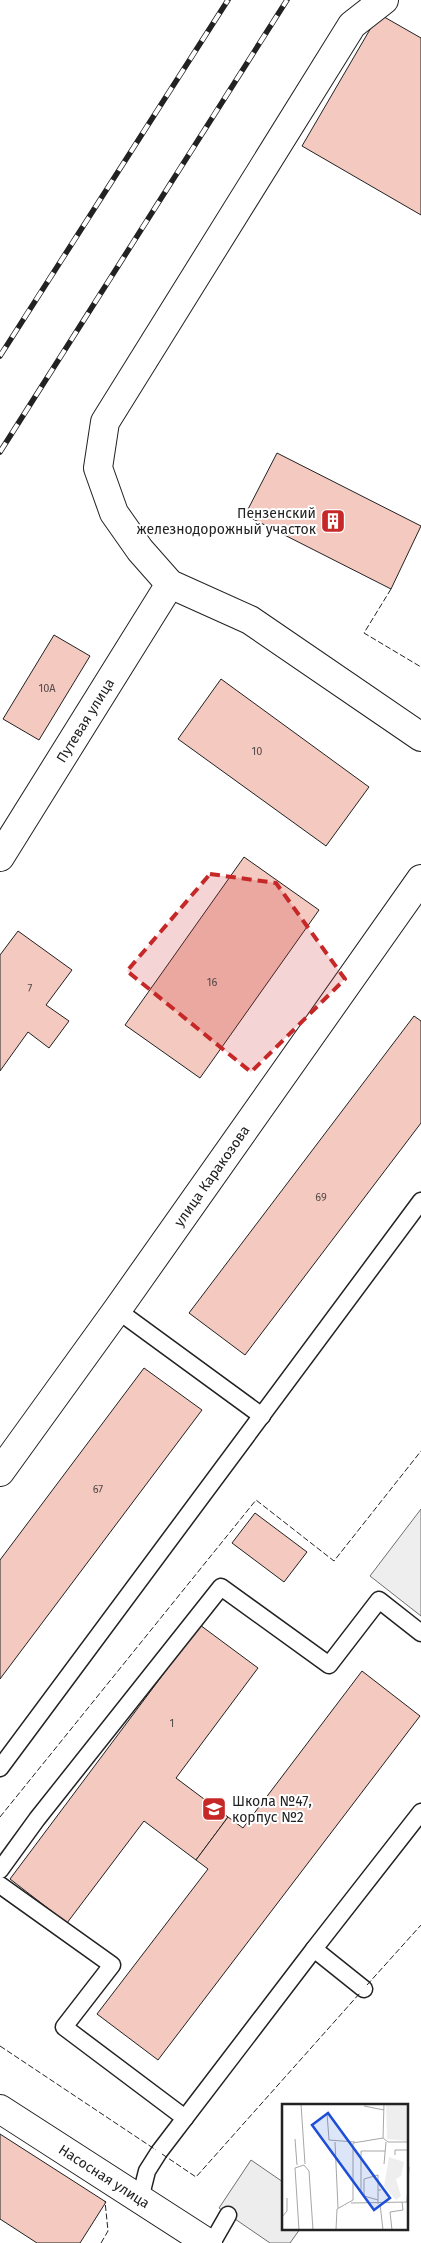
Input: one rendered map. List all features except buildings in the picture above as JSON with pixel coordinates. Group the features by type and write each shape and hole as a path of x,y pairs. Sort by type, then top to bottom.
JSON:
{"street":[{"path":"384,0 352,25 105,422 98,468 114,513 140,550 170,584 250,620 421,737"},
{"name":"Путевая улица","path":"0,856 170,584"},
{"name":"улица Каракозова","path":"0,1472 117,1310 421,879"},
{"name":"Насосная улица","path":"0,2109 140,2199 175,2234 210,2243"}],"lane":[{"path":"0,1768 421,1201"},
{"path":"117,1310 262,1416"},
{"path":"0,1870 37,1819 221,1587 328,1665 379,1600 421,1633"},
{"path":"140,2199 147,2171 185,2118 421,1812"},
{"path":"0,1885 112,1965 64,2027 185,2118"},
{"path":"314,1949 364,1989"},
{"path":"210,2243 228,2214"}],"highlighted area":[{"path":"210,874 276,883 345,979 251,1072 127,971"}],"shaded area":[{"path":"421,1509 421,1616 370,1576"},
{"path":"251,2160 282,2181 282,2230 299,2230 290,2243 270,2243 219,2208"}],"railway":[{"path":"0,356 228,0"},
{"path":"0,452 287,0"}],"fence":[{"path":"391,589 364,633 421,667"},
{"path":"0,1817 256,1500 334,1561 421,1451"},
{"path":"367,1985 421,1925"},
{"path":"162,2154 196,2177 360,1993"},
{"path":"0,2046 156,2150"},
{"path":"101,2243 108,2231 105,2201"}],"place":[{"name":"Пензенский железнодорожный участок","path":"333,521"},
{"name":"Школа №47, корпус №2","path":"214,1809"}]}
